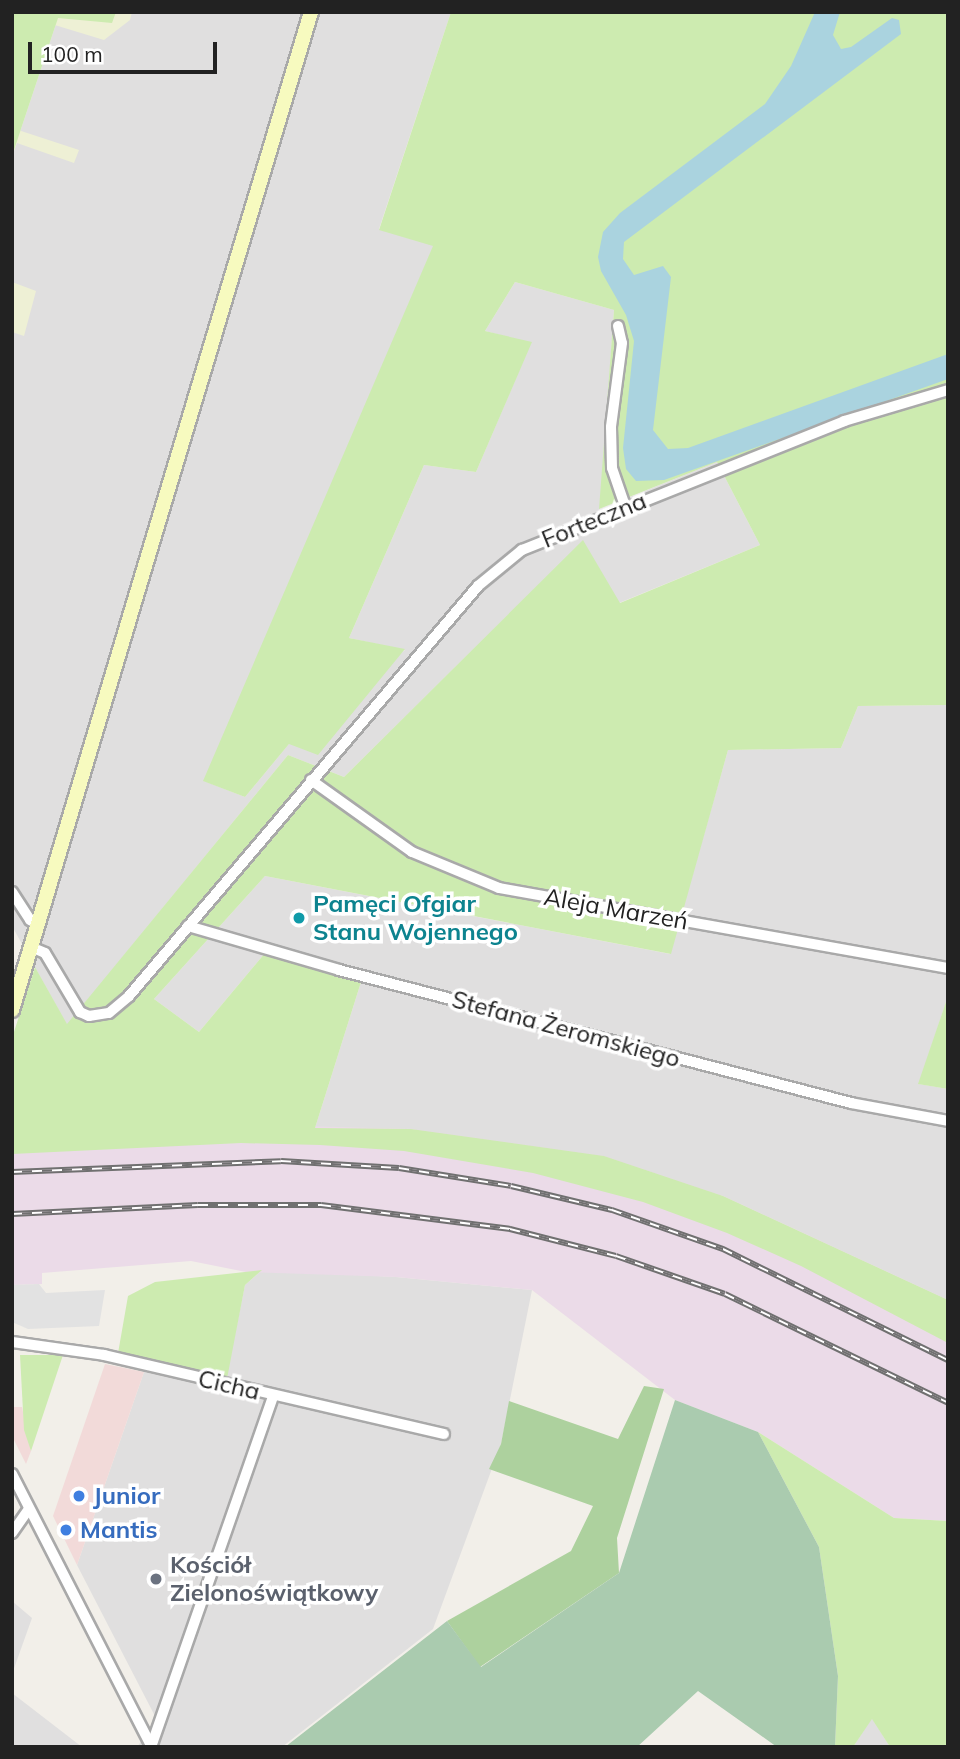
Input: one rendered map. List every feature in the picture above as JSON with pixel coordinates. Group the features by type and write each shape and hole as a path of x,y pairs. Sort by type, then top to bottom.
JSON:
{"main road":[{"path":"12,1010 312,12"}],"street":[{"path":"618,326 622,343 611,427 612,468 625,506"},
{"name":"Forteczna","path":"30,952 45,953 80,1012 98,1016 121,1004 478,586 522,550 625,506 844,421 948,390"},
{"name":"Aleja Marzeń","path":"312,780 412,852 499,888 948,968"},
{"path":"12,892 30,920 38,924"},
{"name":"Stefana Żeromskiego","path":"187,926 339,970 851,1103 948,1121"},
{"name":"Cicha","path":"12,1342 104,1355 444,1434"},
{"path":"151,1747 273,1396"},
{"path":"12,1474 151,1747"},
{"path":"12,1533 29,1508"}],"shaded area":[{"path":"116,12 451,12 379,229 434,245 204,781 245,797 289,744 405,650 349,638 424,465 476,472 531,343 485,331 515,282 614,310 600,509 717,462 760,545 619,603 583,541 344,777 288,755 67,1025 12,926 12,156 58,18"},
{"path":"948,705 948,996 919,1084 948,1089 948,1300 723,1196 411,1129 315,1128 361,982 265,953 199,1032 154,999 265,876 670,954 728,750 841,748 858,706"},
{"path":"12,1118 411,1129 604,1156 723,1196 948,1300 948,1521 894,1518 758,1432 675,1400 532,1290 396,1277 246,1272 191,1261 42,1273 42,1284 12,1285"},
{"path":"262,1270 396,1277 532,1290 501,1444 433,1629 282,1747 137,1747 157,1720 77,1565 144,1372 224,1388 245,1285"},
{"path":"39,1284 46,1293 105,1290 99,1326 28,1329 12,1322 12,1285"},
{"path":"105,1364 144,1372 77,1565 53,1516"},
{"path":"12,1407 22,1407 31,1451 26,1464 12,1436"},
{"path":"12,1601 32,1618 12,1674"},
{"path":"12,1693 82,1747 12,1747"},
{"path":"872,1718 890,1747 853,1747"}],"green space":[{"path":"12,12 132,12 130,20 104,40"},
{"path":"12,12 116,12 112,23 58,18 12,156"},
{"path":"451,12 948,12 948,705 858,706 841,748 728,750 671,954 265,876 154,999 199,1032 265,953 361,982 315,1128 411,1129 604,1156 723,1196 948,1300 948,1343 801,1266 727,1233 643,1202 533,1173 404,1151 320,1145 241,1143 12,1154 12,1038 35,967 67,1024 288,755 344,777 583,540 620,603 760,545 717,462 599,509 614,310 515,282 485,331 532,342 476,472 424,465 349,638 405,649 318,755 289,744 245,797 203,781 433,246 379,230"},
{"path":"12,128 79,150 74,163 17,143 12,156"},
{"path":"12,282 36,291 24,336 12,332"},
{"path":"948,996 948,1089 918,1084"},
{"path":"262,1270 245,1285 226,1384 117,1359 128,1296 155,1282"},
{"path":"20,1355 63,1355 31,1451 24,1430"},
{"path":"644,1386 664,1389 617,1538 619,1573 480,1667 447,1621 571,1551 593,1506 489,1469 501,1444 509,1401 618,1439"},
{"path":"675,1400 758,1432 819,1547 838,1676 835,1747 777,1747 698,1691 637,1747 285,1747 447,1621 481,1667 619,1573"},
{"path":"758,1432 894,1518 948,1521 948,1747 890,1747 872,1719 853,1747 835,1747 838,1676 819,1547"}],"water":[{"path":"815,12 840,12 833,35 841,49 851,47 892,18 899,20 901,34 624,242 623,259 634,275 663,266 671,277 653,430 668,449 688,448 948,354 948,379 664,480 636,481 626,469 623,448 634,341 626,315 601,271 598,257 603,232 620,213 765,104 791,66"}],"railway":[{"path":"12,1172 281,1161 399,1168 511,1186 612,1210 723,1249 948,1360"},
{"path":"12,1214 198,1205 321,1205 510,1229 616,1256 725,1294 948,1403"}],"place":[{"name":"Pamęci Ofgiar Stanu Wojennego","path":"299,918"},
{"name":"Junior","path":"79,1496"},
{"name":"Mantis","path":"66,1530"},
{"name":"Kościół Zielonoświątkowy","path":"156,1579"}]}
